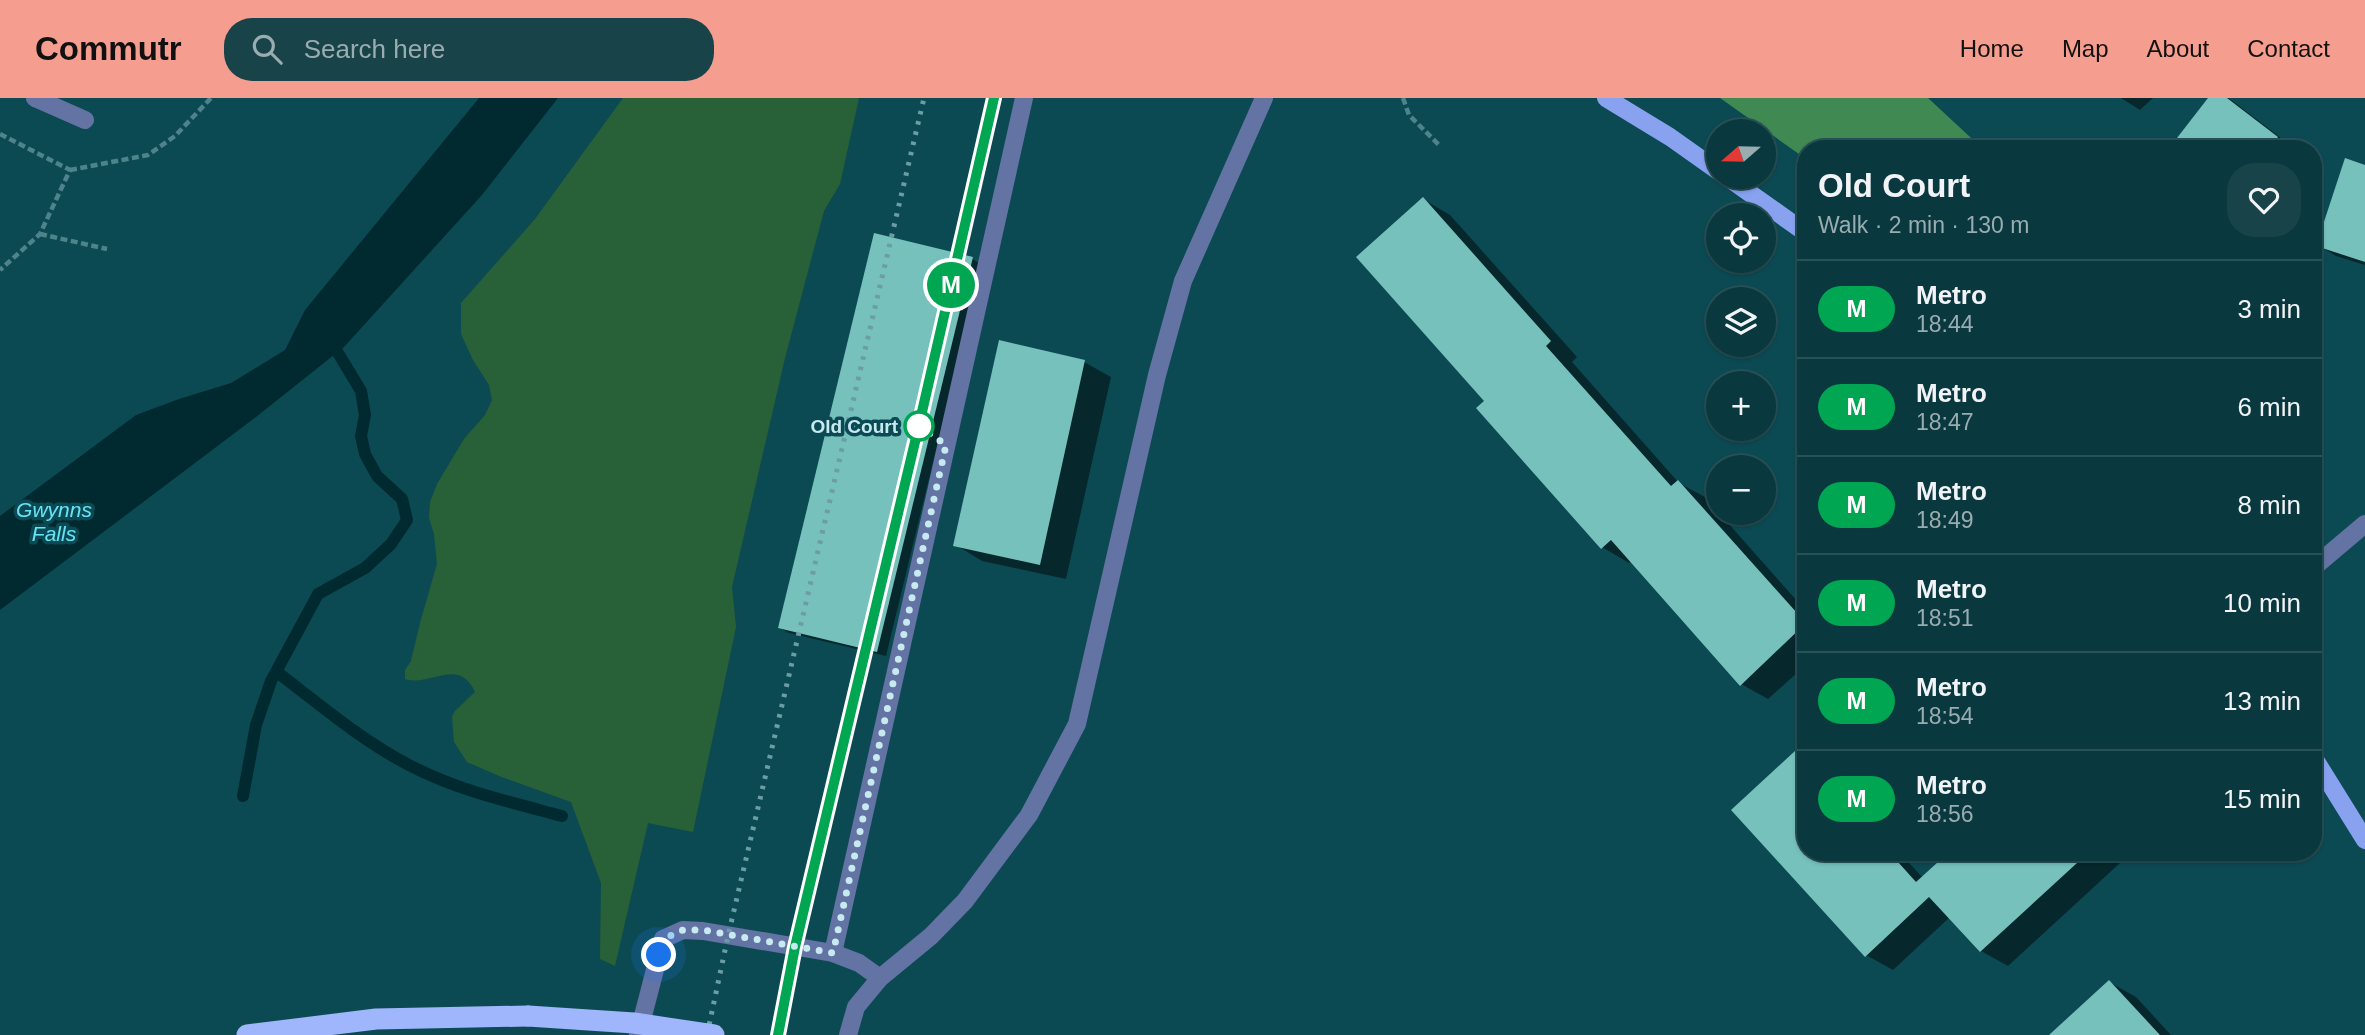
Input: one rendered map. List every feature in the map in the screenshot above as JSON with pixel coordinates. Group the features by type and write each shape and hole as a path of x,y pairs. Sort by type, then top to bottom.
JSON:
{"highway":[{"path":"247,1035 376,1019 528,1016 634,1023 713,1035"}],"main road":[{"path":"1606,98 1670,136 1706,162"},
{"path":"1744,189 1797,227"},
{"path":"2322,771 2365,840"}],"street":[{"path":"35,98 85,120"},
{"path":"833,953 1024,98"},
{"path":"848,1035 856,1007 880,978 931,936 965,901 1029,815 1077,724 1157,375 1183,281 1264,98"},
{"path":"2322,559 2365,523"},
{"path":"638,1035 663,939 683,930 703,930 833,953 859,963 880,978"}],"path":[{"path":"0,134 70,170 148,155 175,136 211,98"},
{"path":"1403,98 1409,115 1439,145"},
{"path":"0,270 40,234 70,170"},
{"path":"40,234 107,249"}],"green space":[{"path":"623,98 859,98 840,184 824,211 785,358 732,587 736,627 693,832 648,823 615,966 600,959 601,883 571,802 467,762 454,742 452,717 475,692 468,681 452,674 405,679 405,670 411,661 437,564 434,534 429,518 430,502 437,484 464,439 485,415 492,400 489,385 461,334 461,303 535,219"},
{"path":"1720,98 1928,98 1973,140 1797,140 1797,153 1776,138 1776,119 1750,119"}],"water":[{"name":"Gwynns Falls","path":"479,98 558,98 482,195 344,347 256,417 0,610 0,516 136,415 231,383 285,350 305,310"}],"building":[{"path":"2208,98 2227,98 2278,137 2276,140 2175,140"},
{"path":"2345,158 2365,165 2365,262 2322,248 2322,228"},
{"path":"1423,197 1551,341 1546,346 1671,486 1678,480 1706,511 1706,525 1718,525 1797,613 1797,632 1740,686 1611,540 1601,549 1476,408 1484,401 1356,257"},
{"path":"874,233 973,257 877,652 778,628"},
{"path":"999,340 1085,360 1040,565 953,546"},
{"path":"1795,751 1797,861 1897,861 1916,882 1939,861 2079,861 1980,952 1929,897 1865,957 1731,810"},
{"path":"2109,980 2160,1035 2049,1035"}],"waterway":[{"path":"243,796 256,725 271,681 318,594 365,568 391,544 407,520 402,499 377,476 365,454 361,436 365,415 361,391 329,338"},
{"path":"277,672 357,733 409,765 464,788 562,816"}],"railway":[{"path":"707,1035 924,98"},
{"path":"778,1035 795,947 994,98"}],"metro line":[{"name":"M","path":"778,1035 795,947 994,98"}],"place":[{"name":"Old Court","path":"919,426"}],"route":[{"path":"659,955 663,939 683,930 703,930 833,953 946,445 919,426"}]}
